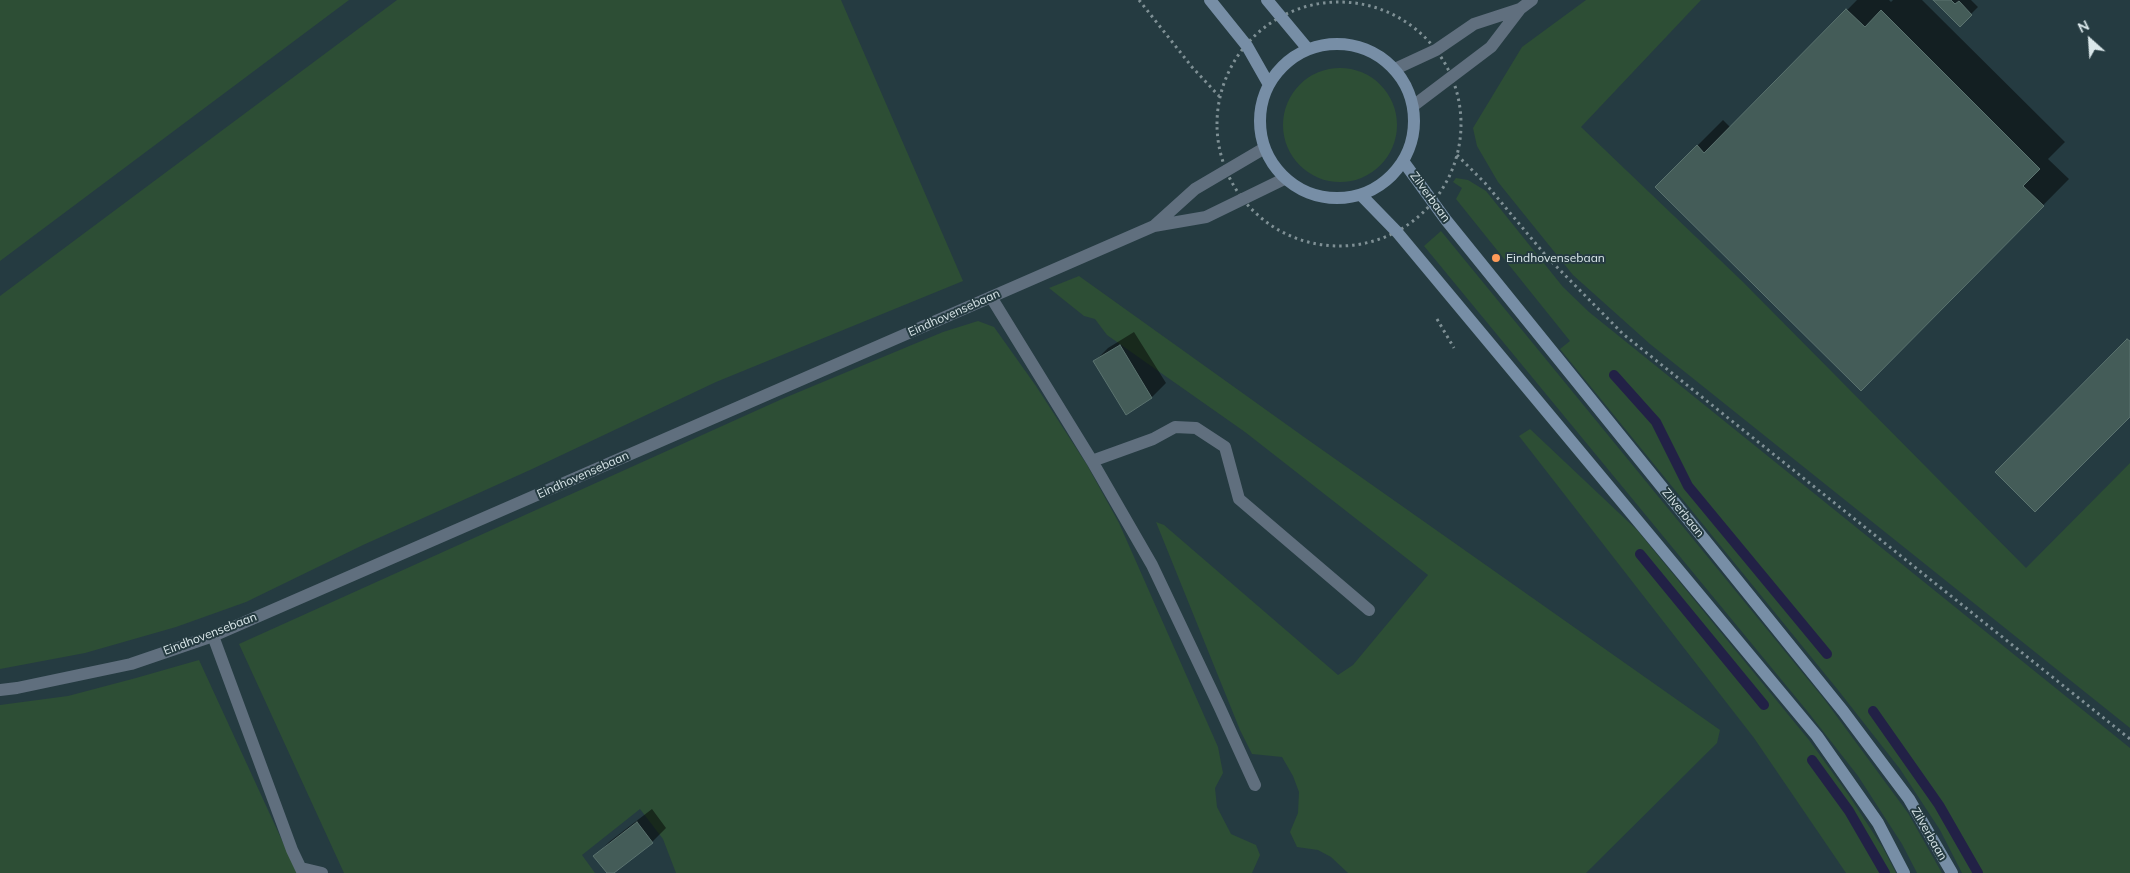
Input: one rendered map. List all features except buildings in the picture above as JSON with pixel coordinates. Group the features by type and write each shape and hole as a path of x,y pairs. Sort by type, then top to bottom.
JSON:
{"main road":[{"path":"1210,0 1247,46 1268,83"},
{"path":"1267,0 1307,48"},
{"path":"1330,43 1355,45 1377,54 1395,69 1407,86 1414,106 1414,134 1404,161 1392,175 1378,187 1361,195 1334,199 1308,193 1284,179 1263,149 1258,115 1268,83 1285,62 1307,48 1330,43"},
{"name":"Zilverbaan","path":"1404,161 1450,225 1844,711 1909,799 1952,873"},
{"path":"1361,195 1397,232 1817,736 1878,823 1904,873"}],"street":[{"path":"1414,106 1491,47 1520,9 1532,0"},
{"path":"1395,69 1436,50 1474,24 1520,9"},
{"name":"Eindhovensebaan","path":"1154,226 1195,189 1263,149"},
{"name":"Eindhovensebaan","path":"0,690 131,664 212,636 1154,226 1206,217 1284,179"},
{"path":"991,297 1092,461 1152,566 1255,786"},
{"path":"1092,461 1153,439 1175,427 1196,428 1225,447 1239,499 1369,610"},
{"path":"212,636 292,850 302,871 322,873"}],"path":[{"path":"1139,0 1192,67 1219,96"},
{"path":"1241,200 1225,170 1218,146 1216,121 1219,96 1228,71 1247,46 1280,17 1307,6 1336,2 1365,4 1393,14 1418,30 1436,50 1452,76 1461,109 1457,155 1485,183 1547,257 1623,334 2130,739"}],"green space":[{"path":"0,0 349,0 0,261"},
{"path":"397,0 841,0 963,281 716,382 530,470 363,545 246,602 176,627 85,653 0,669 0,296"},
{"path":"1586,0 1701,0 1581,127 1743,282 2026,568 2130,463 2130,728 1650,344 1573,275 1498,182 1477,146 1473,128 1522,47"},
{"path":"1340,68 1362,72 1380,85 1393,103 1397,125 1393,147 1380,165 1362,178 1340,182 1318,178 1300,165 1287,147 1283,125 1287,103 1300,85 1318,72"},
{"path":"1456,178 1468,180 1486,191 1563,287 1589,312 2130,748 2130,873 1962,873 1940,830 1900,769 1838,690 1560,349 1570,341 1456,199 1462,188 1453,182"},
{"path":"1441,231 1824,699 1908,813 1942,873 1917,873 1902,844 1858,776 1808,712 1424,246"},
{"path":"1079,276 1720,730 1717,743 1586,873 1348,873 1331,857 1318,850 1297,847 1290,832 1298,813 1299,792 1293,776 1282,757 1252,754 1240,730 1156,522 1164,525 1338,675 1353,665 1428,575 1245,432 1107,335 1095,319 1084,316 1049,288"},
{"path":"978,321 994,327 1036,386 1087,465 1119,523 1218,747 1223,773 1215,788 1217,807 1231,834 1256,845 1260,855 1252,873 676,873 663,839 640,809 582,855 595,873 344,873 239,644 782,399 943,332"},
{"path":"1530,429 1637,530 1809,740 1848,794 1883,848 1896,873 1846,873 1754,738 1519,436"},
{"path":"199,660 297,873 0,873 0,705 68,696"}],"waterway":[{"path":"1614,375 1656,422 1688,486 1827,654"},
{"path":"1640,554 1764,705"},
{"path":"1873,711 1939,805 1978,873"},
{"path":"1812,760 1849,811 1885,873"}],"place":[{"name":"Eindhovensebaan","path":"1496,258"}]}
